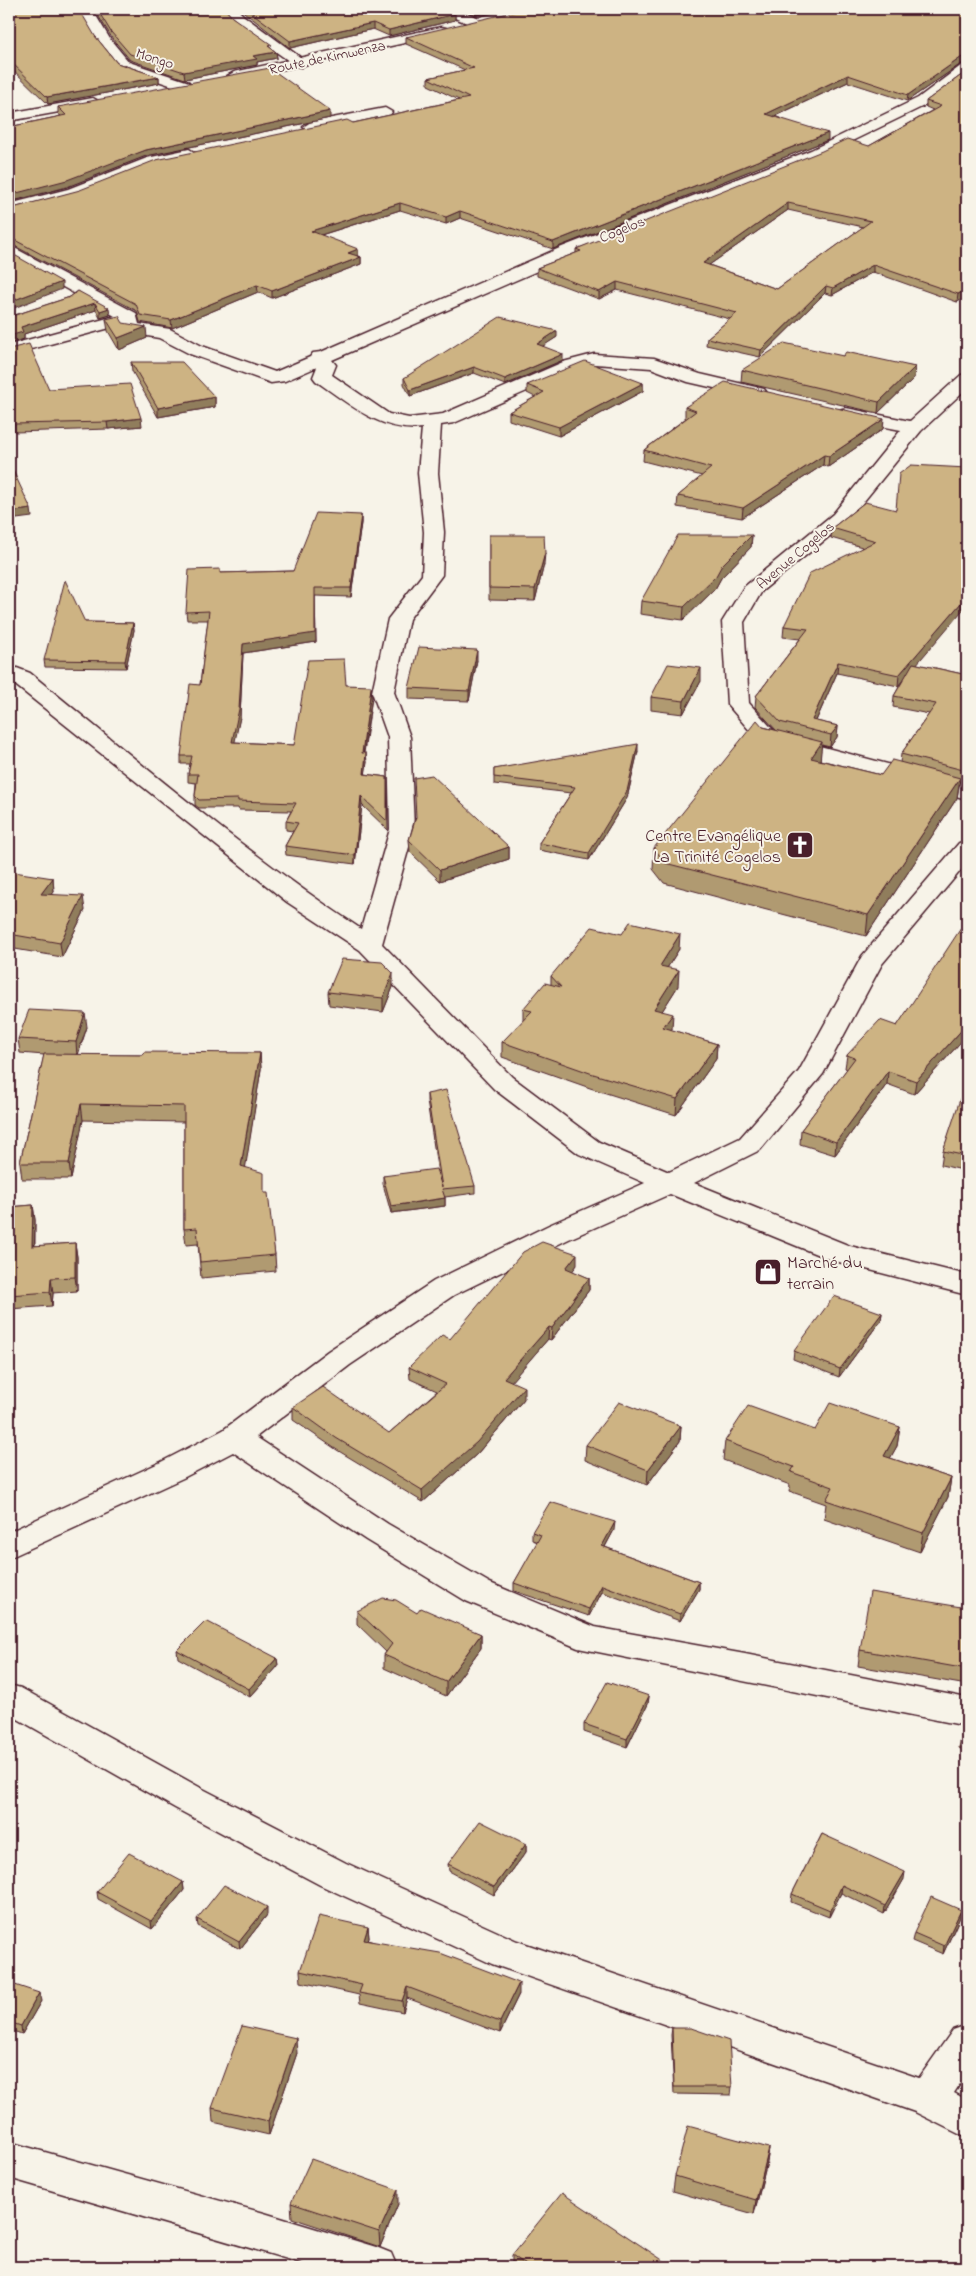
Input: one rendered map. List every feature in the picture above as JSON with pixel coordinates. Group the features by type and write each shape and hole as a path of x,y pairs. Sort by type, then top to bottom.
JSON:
{"street":[{"name":"Mongo","path":"85,9 104,41 124,65 189,84 154,90"},
{"path":"230,9 239,19 302,63"},
{"path":"445,9 477,22"},
{"name":"Route de Kimwenza","path":"223,78 302,63 525,9"},
{"name":"Cogelos","path":"130,317 130,328 164,333 196,350 271,378 279,377 319,357 568,250 816,153 923,101 967,68"},
{"path":"9,117 106,99"},
{"path":"298,130 384,112"},
{"path":"9,209 74,192 152,161 208,150"},
{"path":"9,250 71,293 130,317"},
{"path":"9,335 17,348 130,317"},
{"path":"319,357 327,365 322,377 382,418 409,424 457,415 569,366 594,359 654,363 694,378 772,396"},
{"name":"Avenue Cogelos","path":"967,379 914,427 840,518 754,587 732,622 738,704 770,740 967,792"},
{"path":"827,409 914,427"},
{"path":"369,945 402,829 399,737 384,692 399,619 432,575 434,532 428,473 432,420"},
{"path":"9,671 22,678 179,806 296,897 369,945 503,1083 589,1148 751,1218 841,1253 967,1285"},
{"path":"9,1546 172,1470 234,1438 339,1358 444,1288 559,1232 670,1183 750,1144 810,1074 871,961 967,848"},
{"path":"234,1438 377,1532 478,1592 590,1639 745,1667 967,1712"},
{"path":"9,1698 188,1798 333,1874 505,1953 927,2099 967,2120"},
{"path":"927,2099 967,2042"},
{"path":"9,2160 264,2232 376,2267"}],"building":[{"path":"9,9 79,9 95,36 117,63 159,77 47,97 9,60"},
{"path":"97,9 225,9 232,17 272,45 268,46 276,52 253,56 257,59 184,72 130,54 111,32"},
{"path":"247,9 442,9 455,14 389,30 373,23 290,41"},
{"path":"526,9 967,9 967,56 962,57 908,95 848,75 766,114 828,133 553,242 460,211 446,217 400,203 311,231 358,249 348,253 361,257 272,291 257,285 171,320 140,315 136,304 9,237 9,209 80,190 156,160 347,120 353,123 469,98 428,78 474,68 406,37"},
{"path":"270,68 330,111 146,150 67,180 9,195 9,127 66,115 58,107"},
{"path":"967,71 967,290 958,294 873,265 833,288 826,286 761,350 707,338 737,313 617,282 599,292 537,268 581,251 576,249 822,151 847,139 869,146 941,106 926,101","holes":["788,203 871,221 777,289 703,263"]},
{"path":"9,252 62,282 9,302"},
{"path":"78,291 109,308 100,311 95,303 21,327 23,332 9,336 9,317 70,297"},
{"path":"119,316 123,323 146,327 118,338 106,319"},
{"path":"500,317 557,331 537,344 563,354 505,379 474,367 410,390 404,378"},
{"path":"784,343 843,356 846,352 915,367 879,402 742,370"},
{"path":"29,344 49,389 130,384 141,418 107,422 14,424 9,349"},
{"path":"585,361 643,383 559,427 509,412 544,392 527,385"},
{"path":"131,362 182,362 215,397 158,408"},
{"path":"725,382 884,419 829,456 824,455 743,508 678,496 711,468 644,450 696,411 685,407"},
{"path":"9,462 31,509 9,512"},
{"path":"911,465 967,468 967,596 899,675 838,662 812,720 838,726 831,735 780,722 756,696 808,629 784,626 810,573 876,541 832,528 865,502 896,510 899,474"},
{"path":"316,513 361,515 351,588 315,588 315,633 243,644 239,709 232,742 294,745 308,660 344,659 346,685 371,686 362,753 366,753 364,774 387,777 387,821 361,796 355,855 285,846 298,823 286,821 296,803 238,801 238,799 199,800 195,796 198,774 188,774 192,756 181,756 190,684 200,685 209,611 186,612 189,570 220,569 220,573 293,571"},
{"path":"489,535 544,535 545,553 535,589 489,588"},
{"path":"678,535 752,535 722,565 716,576 684,607 641,601"},
{"path":"65,580 85,622 133,623 125,661 44,660"},
{"path":"419,647 477,650 469,691 409,688"},
{"path":"913,663 967,675 967,771 901,754 936,704 894,696"},
{"path":"668,664 701,668 684,701 651,697"},
{"name":"Centre Evangélique La Trinité Cogelos","path":"757,720 763,727 822,742 811,758 881,775 892,760 960,778 868,915 665,863 654,848"},
{"path":"638,744 627,791 589,853 539,843 575,787 494,777 494,769"},
{"path":"432,775 509,847 440,870 409,840 416,817 414,778"},
{"path":"14,872 53,878 41,894 83,896 60,943 9,934 9,879"},
{"path":"630,922 680,934 660,966 679,970 654,1009 673,1014 663,1027 717,1044 677,1099 590,1073 502,1042 532,1011 523,1009 545,983 561,987 551,976 592,927 622,934"},
{"path":"963,925 967,926 967,1024 916,1081 888,1071 836,1142 801,1130 855,1058 847,1055 880,1020 897,1026"},
{"path":"342,959 382,962 393,973 383,998 328,992"},
{"path":"29,1010 85,1013 76,1042 18,1039"},
{"path":"144,1052 260,1053 241,1166 264,1173 264,1193 268,1193 275,1255 200,1262 197,1228 184,1229 184,1106 81,1104 69,1163 20,1163 44,1054 143,1055"},
{"path":"967,1082 967,1156 943,1151"},
{"path":"446,1090 475,1186 442,1189 445,1198 391,1206 383,1176 436,1169 442,1187 427,1094"},
{"path":"33,1205 32,1246 75,1243 75,1277 51,1278 50,1292 9,1295 9,1207"},
{"path":"542,1242 577,1254 566,1268 589,1278 552,1328 549,1327 504,1378 524,1387 477,1442 422,1490 336,1438 293,1407 323,1387 389,1433 446,1384 409,1367 442,1335 450,1339 523,1252"},
{"path":"834,1296 882,1313 840,1369 794,1351"},
{"path":"619,1402 681,1426 648,1470 586,1445"},
{"path":"830,1403 900,1427 884,1456 951,1478 923,1533 826,1500 833,1487 791,1472 794,1467 725,1441 748,1406 815,1430"},
{"path":"550,1502 615,1522 602,1546 699,1582 680,1614 602,1585 589,1609 514,1583 541,1535 532,1532"},
{"path":"870,1592 967,1608 967,1669 860,1650"},
{"path":"383,1598 396,1600 417,1613 421,1608 481,1634 446,1682 384,1655 392,1644 357,1611"},
{"path":"206,1621 277,1658 249,1689 177,1650"},
{"path":"607,1682 649,1696 627,1739 584,1724"},
{"path":"967,1723 967,1734 962,1732"},
{"path":"480,1821 526,1844 494,1887 448,1864"},
{"path":"822,1834 905,1872 885,1906 842,1885 830,1910 792,1894"},
{"path":"129,1853 183,1882 151,1921 97,1892"},
{"path":"224,1885 267,1907 239,1942 197,1919"},
{"path":"931,1897 961,1910 944,1946 914,1933"},
{"path":"319,1916 368,1927 364,1940 440,1953 519,1983 500,2022 407,1987 402,2001 359,1993 362,1985 300,1971"},
{"path":"9,1983 39,1993 21,2026 9,2022"},
{"path":"242,2026 296,2038 268,2121 212,2108"},
{"path":"672,2028 691,2028 729,2041 732,2087 674,2087"},
{"path":"688,2126 769,2148 756,2200 675,2176"},
{"path":"311,2159 398,2190 379,2232 291,2203"},
{"path":"562,2193 673,2267 529,2267 512,2255"}],"place":[{"name":"Centre Evangélique La Trinité Cogelos","path":"800,845"},
{"name":"Marché du terrain","path":"768,1272"}]}
